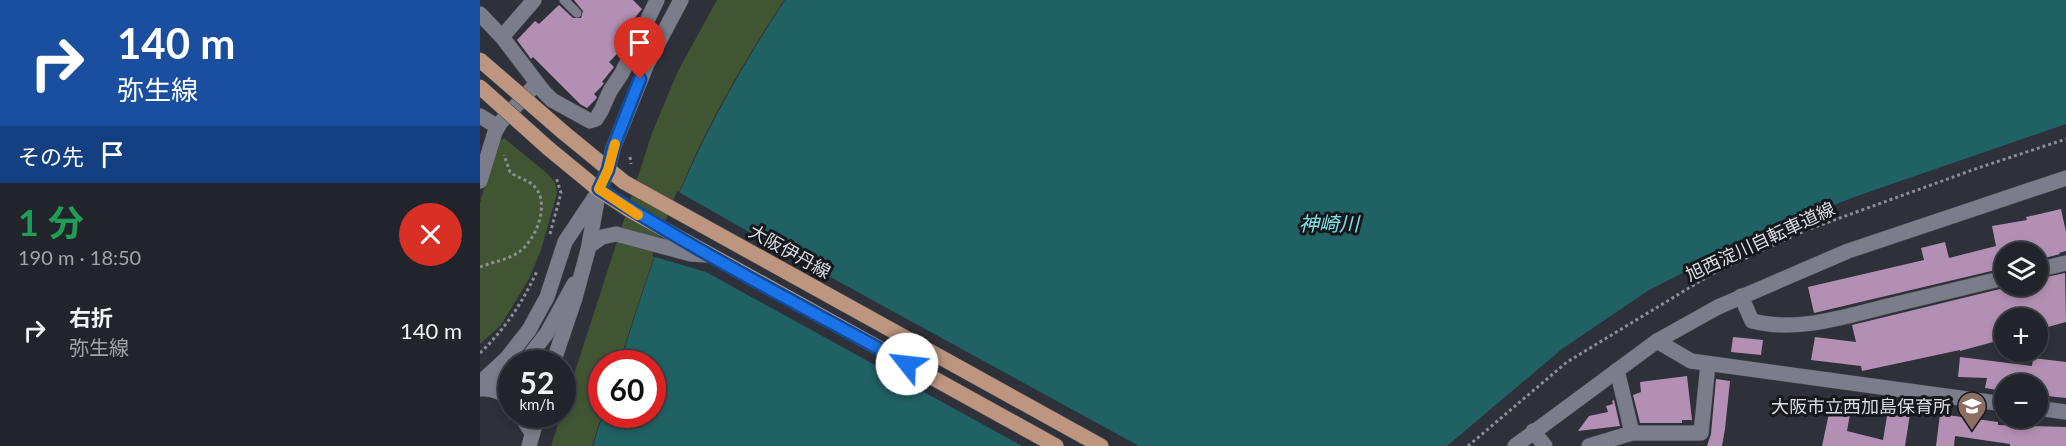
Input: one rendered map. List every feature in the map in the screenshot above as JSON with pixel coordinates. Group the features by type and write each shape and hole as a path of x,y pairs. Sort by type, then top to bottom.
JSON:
{"main road":[{"name":"大阪伊丹線","path":"480,60 624,182 1101,446"},
{"path":"480,87 548,148 599,189 631,211 1056,446"}],"street":[{"path":"502,37 534,0"},
{"path":"480,14 502,37 552,100 586,120 594,120 622,73 657,0"},
{"path":"480,386 507,358 529,330 547,297 565,242 599,189 647,64 681,0"},
{"path":"480,181 498,127 537,83"},
{"path":"480,116 498,127"},
{"path":"1515,446 1657,341 1741,296 1848,251 2066,178"},
{"path":"558,350 576,298 599,189"},
{"path":"534,350 565,303 587,252 597,239 607,235 626,236 691,254 708,255"},
{"path":"2048,267 2066,263"},
{"path":"1741,296 1752,321 1770,326 1784,326 1828,321 1994,280"},
{"path":"1657,341 1692,361 1708,364 1994,403"},
{"path":"1589,446 1610,443 1632,433 1701,433 1708,364"},
{"path":"1617,370 1632,433"},
{"path":"480,386 498,378"},
{"path":"480,386 498,392"},
{"path":"2048,410 2066,412"},
{"path":"1533,431 1545,446"}],"lane":[{"path":"564,0 577,13"}],"path":[{"name":"旭西淀川自転車道線","path":"1468,446 1568,362 1712,274 1804,231 1978,168 2066,140"},
{"path":"480,267 514,255 523,249 534,233 542,207 542,200 537,189 510,172 505,156 501,153 488,153"},
{"path":"630,157 631,164"},
{"path":"549,236 561,194 557,178 551,171"},
{"path":"480,352 493,340 515,311 538,270"}],"shaded area":[{"path":"717,0 784,0 728,92 691,165 655,254 623,350 588,350 588,428 598,428 592,446 551,446 557,428 576,428 576,369 652,133 678,71"},
{"path":"504,138 549,175 555,183 557,193 541,250 529,279 501,325 480,344 480,203 496,144"}],"water":[{"name":"神崎川","path":"785,0 2066,0 2066,124 1857,196 1758,235 1649,290 1562,349 1447,446 593,446 599,428 666,428 666,350 624,350 679,194 728,94"}],"pier":[{"path":"677,191 1139,446 1022,446 706,272 652,256"}],"building":[{"path":"574,0 633,0 642,9 633,20 635,22 616,42 622,49 609,62 614,67 594,94 597,97 587,108 580,104 533,57 531,59 517,40 535,21 539,24 559,5 573,18 581,18 583,11"},
{"path":"2061,209 2066,232 2066,251 2048,257 2048,242 1995,242 1992,226 2027,220 2026,217"},
{"path":"1945,242 1949,258 1994,247 1994,270 1814,313 1808,287 1924,260 1921,248"},
{"path":"2065,273 2066,322 2048,327 2048,308 1994,308 1994,342 1862,371 1861,366 1811,360 1815,337 1856,342 1852,325 1994,290 1994,296 2048,296 2048,277"},
{"path":"1733,337 1763,340 1761,355 1731,352"},
{"path":"1960,357 2032,366 2032,362 2048,362 2048,360 2066,362 2066,398 2048,396 2048,374 1994,374 1994,389 1985,388 1987,378 1958,377"},
{"path":"1687,376 1692,420 1682,420 1682,423 1640,423 1633,395 1641,392 1640,382"},
{"path":"1716,379 1730,381 1725,429 1722,446 1707,446 1711,434"},
{"path":"1614,400 1620,426 1578,431 1589,416 1608,412 1606,406 1613,404"},
{"path":"1831,404 1851,408 1847,431 1883,440 1888,410 1910,414 1905,446 1822,446"},
{"path":"1940,414 1994,421 1994,428 2066,427 2066,446 2010,446 2010,444 1955,436 1954,446 1936,446"}],"slow traffic":[{"path":"615,144 608,170 599,189 638,215"}],"place":[{"name":"大阪市立西加島保育所","path":"1972,432"}],"route":[{"path":"640,79 599,189 631,211 708,255 907,364"}]}
